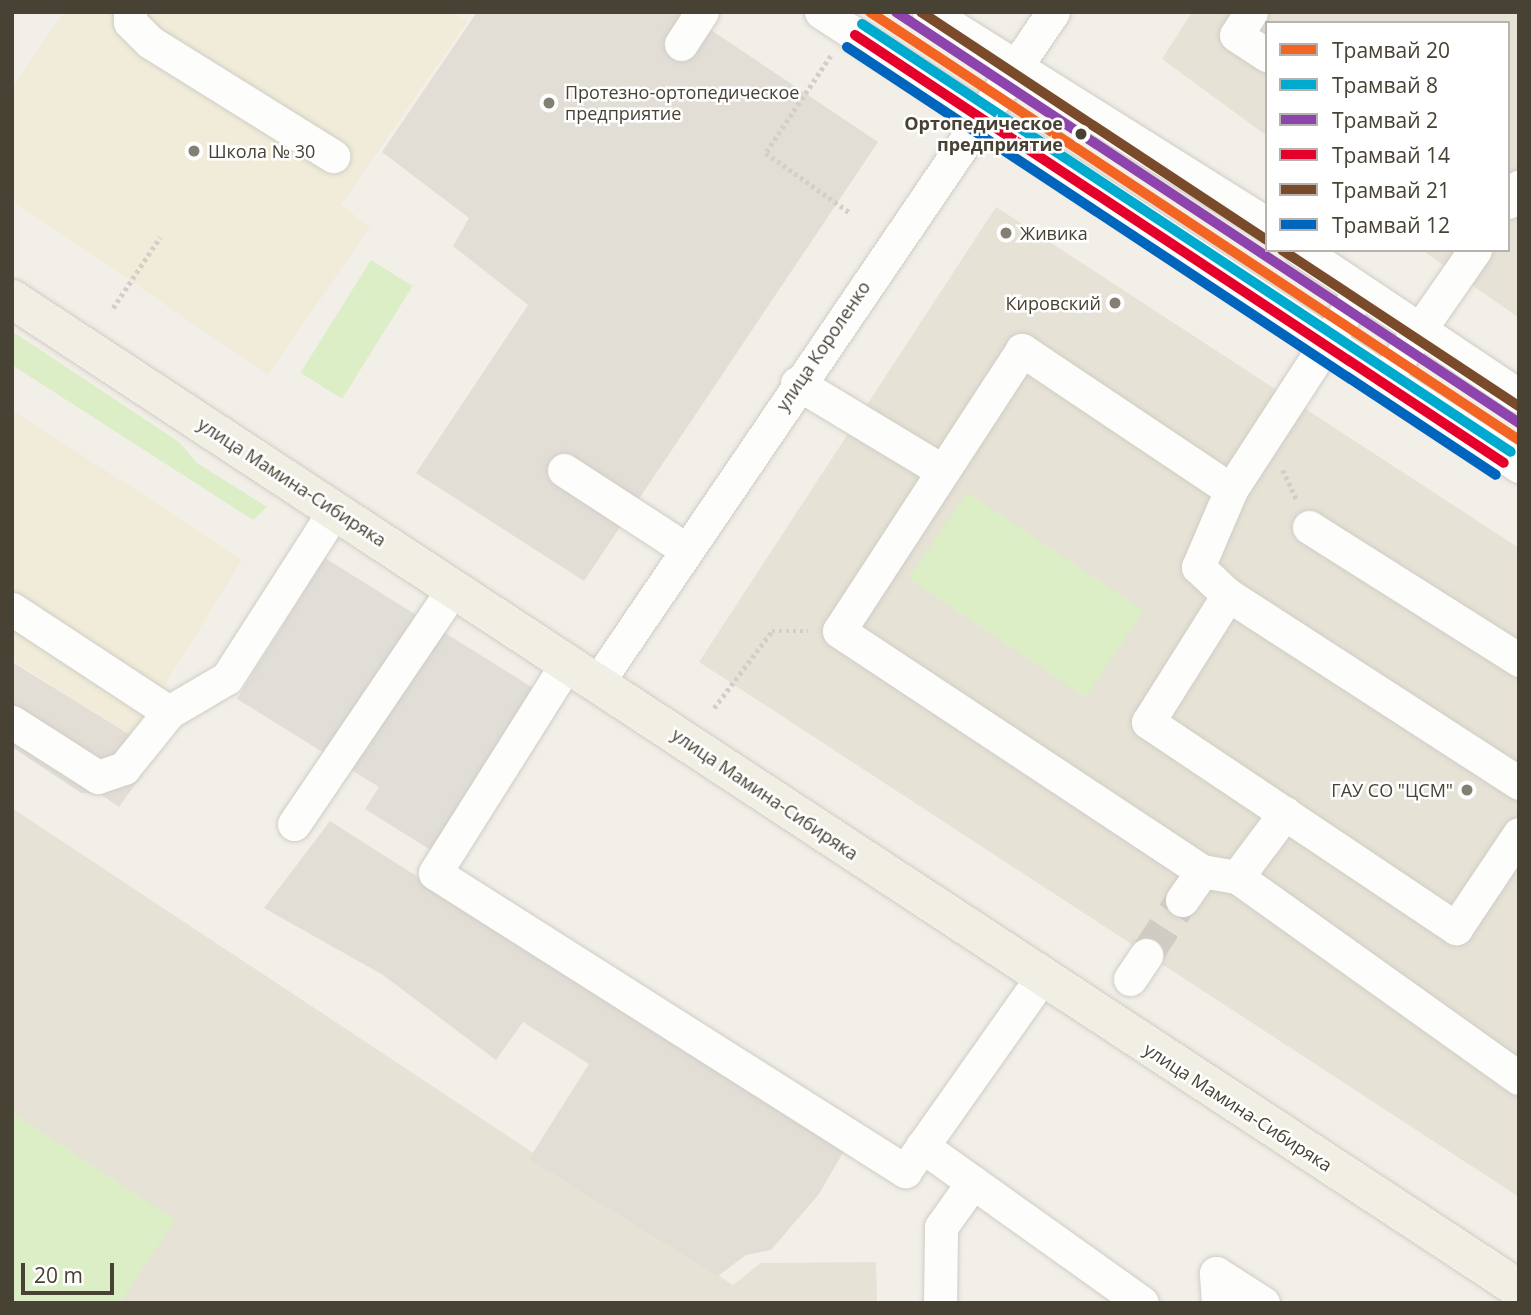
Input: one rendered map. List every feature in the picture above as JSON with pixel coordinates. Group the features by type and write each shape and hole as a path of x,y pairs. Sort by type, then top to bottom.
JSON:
{"main road":[{"name":"улица Мамина-Сибиряка","path":"12,299 454,588 1041,978 1519,1289"}],"street":[{"path":"130,12 130,22 150,42 332,156"},
{"path":"681,44 702,12"},
{"path":"821,12 1519,466"},
{"path":"929,12 1018,64 1265,223"},
{"name":"улица Короленко","path":"922,1146 905,1171 435,873 582,673 685,550 1053,12"},
{"path":"1251,12 1236,35 1265,54"},
{"path":"1304,252 1519,396"},
{"path":"1386,379 1474,252"},
{"path":"1360,291 1231,490 1198,567 1228,595 1519,783"},
{"path":"1231,490 1022,350 839,631 1202,871 1237,877 1519,1078"},
{"path":"797,383 943,471"},
{"path":"564,470 685,550"},
{"path":"12,722 97,777 124,768 169,712 227,678 334,510"},
{"path":"1309,527 1519,660"},
{"path":"294,824 454,588"},
{"path":"1228,595 1148,722 1456,928 1519,834"},
{"path":"12,609 169,712"},
{"path":"1237,877 1285,813"},
{"path":"1182,901 1202,871"},
{"path":"1041,978 922,1146 1142,1303"},
{"path":"940,1303 941,1227 973,1182"},
{"path":"1218,1303 1216,1272 1263,1303"}],"path":[{"path":"833,53 766,153 849,212"},
{"path":"113,308 160,237"},
{"path":"1267,434 1309,527"},
{"path":"714,708 772,631 839,631"}],"shaded area":[{"name":"Школа № 30","path":"64,12 454,12 467,22 341,205 370,227 268,375 12,200 12,87"},
{"path":"477,12 684,12 878,142 584,581 416,473 528,305 453,246 469,218 382,152"},
{"path":"1192,12 1519,12 1519,318 1425,252 1510,252 1510,21 1265,21 1265,135 1162,59"},
{"path":"996,207 1519,548 1519,1197 699,662"},
{"path":"12,409 242,560 133,737 12,660"},
{"path":"325,558 538,691 437,854 365,809 379,787 237,699"},
{"path":"12,662 158,752 119,807 100,794 81,793 12,747"},
{"path":"12,808 733,1285 761,1263 876,1262 877,1303 12,1303"},
{"path":"330,821 845,1149 819,1194 771,1250 746,1255 718,1276 529,1159 589,1064 523,1022 496,1060 383,975 264,908"}],"green space":[{"path":"371,260 413,286 342,399 301,373"},
{"path":"12,331 179,442 197,463 267,507 253,520 12,365"},
{"path":"967,492 1144,611 1085,697 909,578"},
{"path":"12,1113 175,1220 120,1303 12,1303"}],"tunnel":[{"path":"1146,955 1182,900"}],"tram line":[{"name":"20","path":"870,12 1519,440"},
{"name":"2","path":"896,12 1519,423"},
{"name":"21","path":"921,12 1265,239"},
{"name":"8","path":"862,24 1511,452"},
{"name":"14","path":"855,35 1504,463"},
{"name":"12","path":"847,47 1496,475"},
{"name":"21","path":"1285,252 1519,406"}],"place":[{"name":"Протезно-ортопедическое предприятие","path":"549,103"},
{"name":"Ортопедическое предприятие","path":"1081,134"},
{"name":"Школа № 30","path":"194,151"},
{"name":"Живика","path":"1006,233"},
{"name":"Кировский","path":"1115,303"},
{"name":"ГАУ СО \"ЦСМ\"","path":"1467,790"}]}
